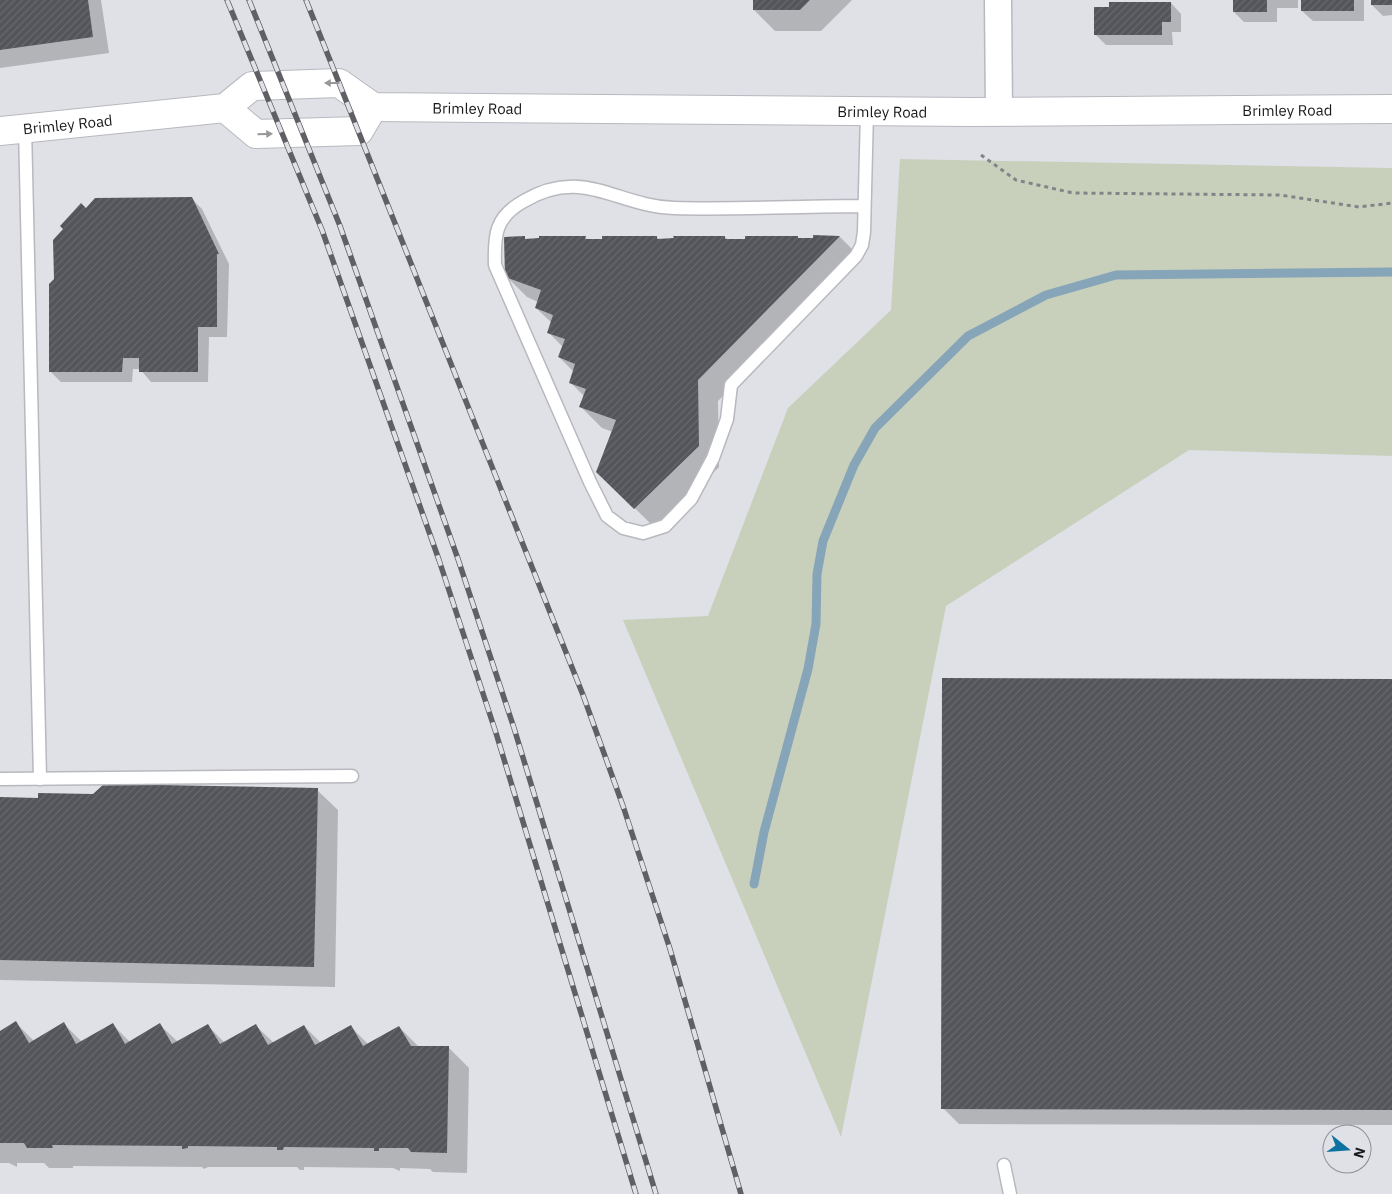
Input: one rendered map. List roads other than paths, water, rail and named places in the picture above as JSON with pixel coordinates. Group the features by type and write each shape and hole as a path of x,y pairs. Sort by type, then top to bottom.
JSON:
{"main road":[{"path":"339,83 373,107 359,131 256,134 225,108 252,86 339,83"},
{"name":"Brimley Road","path":"373,107 999,112 1392,109"},
{"name":"Brimley Road","path":"13,129 225,108"}],"street":[{"path":"998,0 999,112"}],"lane":[{"path":"864,206 672,208 595,189 564,185 540,191 519,204 504,217 494,236 495,265 590,482 607,516 623,528 643,533 665,526 691,498 716,450 727,419 732,385 856,256 862,245 864,206 867,110"},
{"path":"13,129 40,779"},
{"path":"0,779 352,776"},
{"path":"1004,1165 1010,1194"}],"waterway":[{"path":"754,884 764,832 808,669 816,624 817,574 823,541 854,465 875,428 968,336 1046,295 1116,275 1392,272"}],"railway":[{"path":"227,0 322,230 439,560 496,733 636,1194"},
{"path":"249,0 340,226 458,559 514,728 656,1194"},
{"path":"306,0 583,695 623,806 670,949 741,1194"}]}
